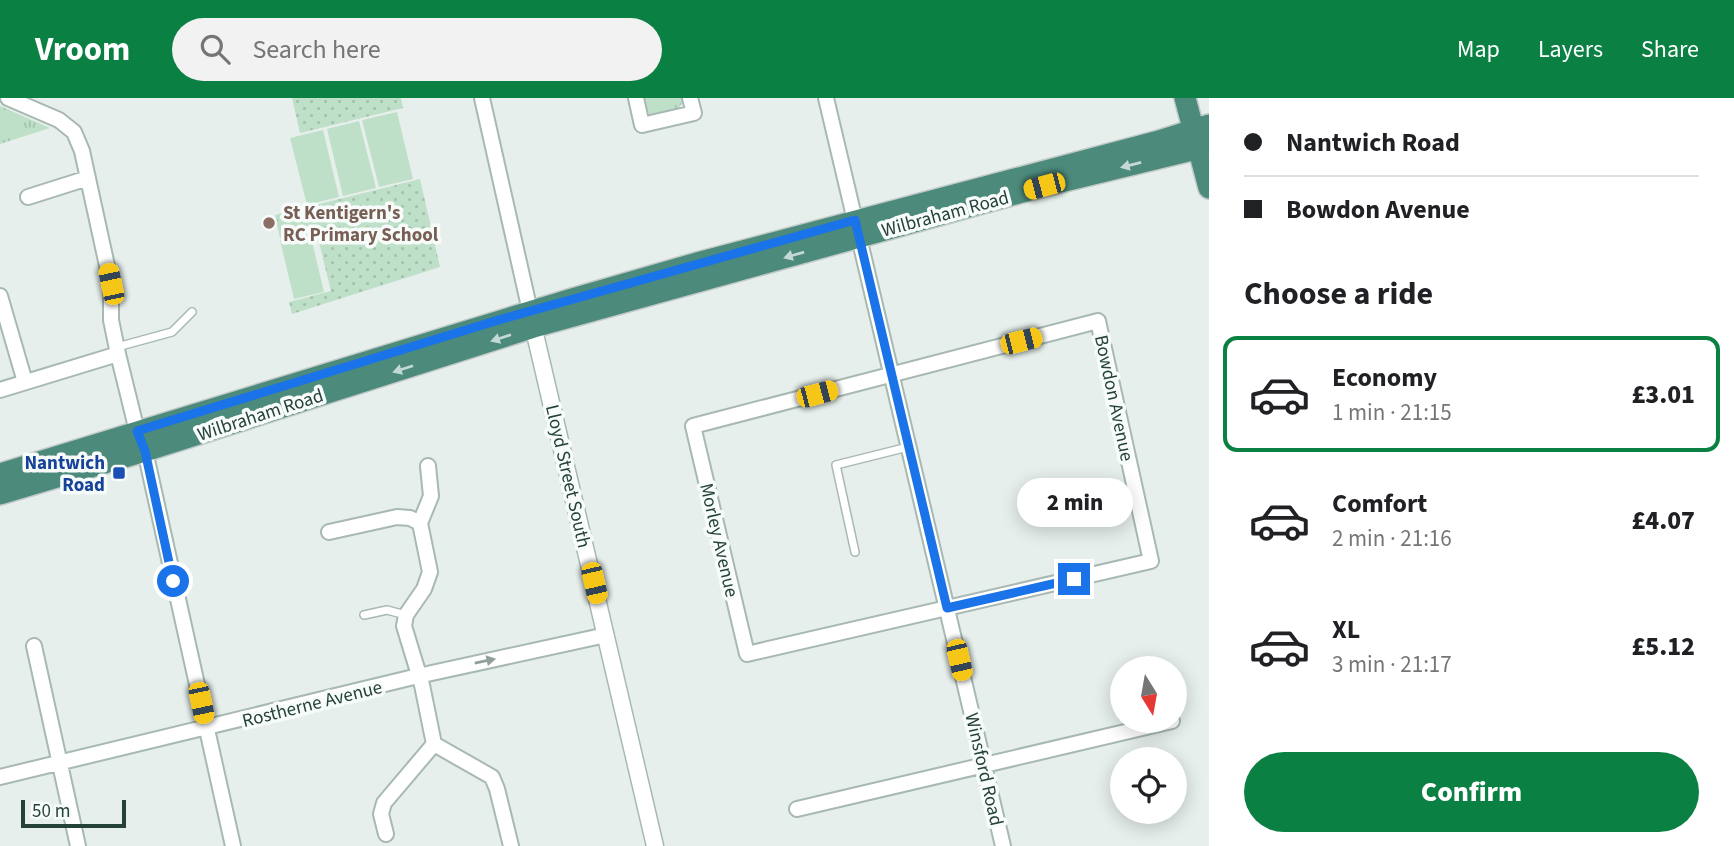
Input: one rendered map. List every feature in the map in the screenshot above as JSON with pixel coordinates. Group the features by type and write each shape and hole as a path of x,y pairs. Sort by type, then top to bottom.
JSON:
{"highway":[{"path":"1185,98 1202,137 1209,188"},
{"name":"Wilbraham Road","path":"0,494 141,441 532,319 857,229 1159,141 1202,137"},
{"name":"Wilbraham Road","path":"0,474 141,441"}],"street":[{"path":"8,98 27,102 59,120 74,132 82,151 111,284 111,320 117,350 141,441 233,846"},
{"path":"482,98 532,319"},
{"path":"636,98 642,125 694,113 690,98"},
{"name":"Winsford Road","path":"827,98 1003,846"},
{"path":"28,197 88,178"},
{"path":"0,296 25,382"},
{"name":"Lloyd Street South","path":"532,319 655,846"},
{"name":"Bowdon Avenue","path":"892,375 1098,321 1151,561 947,608"},
{"path":"0,390 117,350"},
{"name":"Morley Avenue","path":"892,375 693,426 699,453 747,654 947,608"},
{"path":"428,466 431,496 419,523 430,572 424,590 406,615 404,626 434,744 492,778 511,846"},
{"path":"329,532 397,517 410,518 419,523"},
{"name":"Rostherne Avenue","path":"0,777 418,676 606,635"},
{"path":"34,646 78,846"},
{"path":"797,809 1121,733"},
{"path":"386,834 381,814 384,803 434,744"}],"lane":[{"path":"117,350 172,332 191,312"},
{"path":"855,552 835,465 909,447"},
{"path":"364,615 387,610 406,615"}],"green space":[{"path":"292,98 401,98 403,108 300,133"},
{"path":"641,98 682,98 683,102 676,111 654,117 644,110"},
{"path":"0,106 50,128 0,144"},
{"path":"397,112 413,179 379,187 362,120"},
{"path":"359,121 376,188 343,196 327,129"},
{"path":"323,130 339,197 307,205 290,138"},
{"path":"420,179 440,267 292,314 289,302 331,291 316,230 280,238 275,215"},
{"path":"310,233 324,292 294,299 280,240"}],"place":[{"name":"St Kentigern's RC Primary School","path":"269,223"},
{"name":"Nantwich Road","path":"119,473"}],"route":[{"path":"173,581 145,451 137,431 502,319 855,220 947,608 1074,579"}]}
